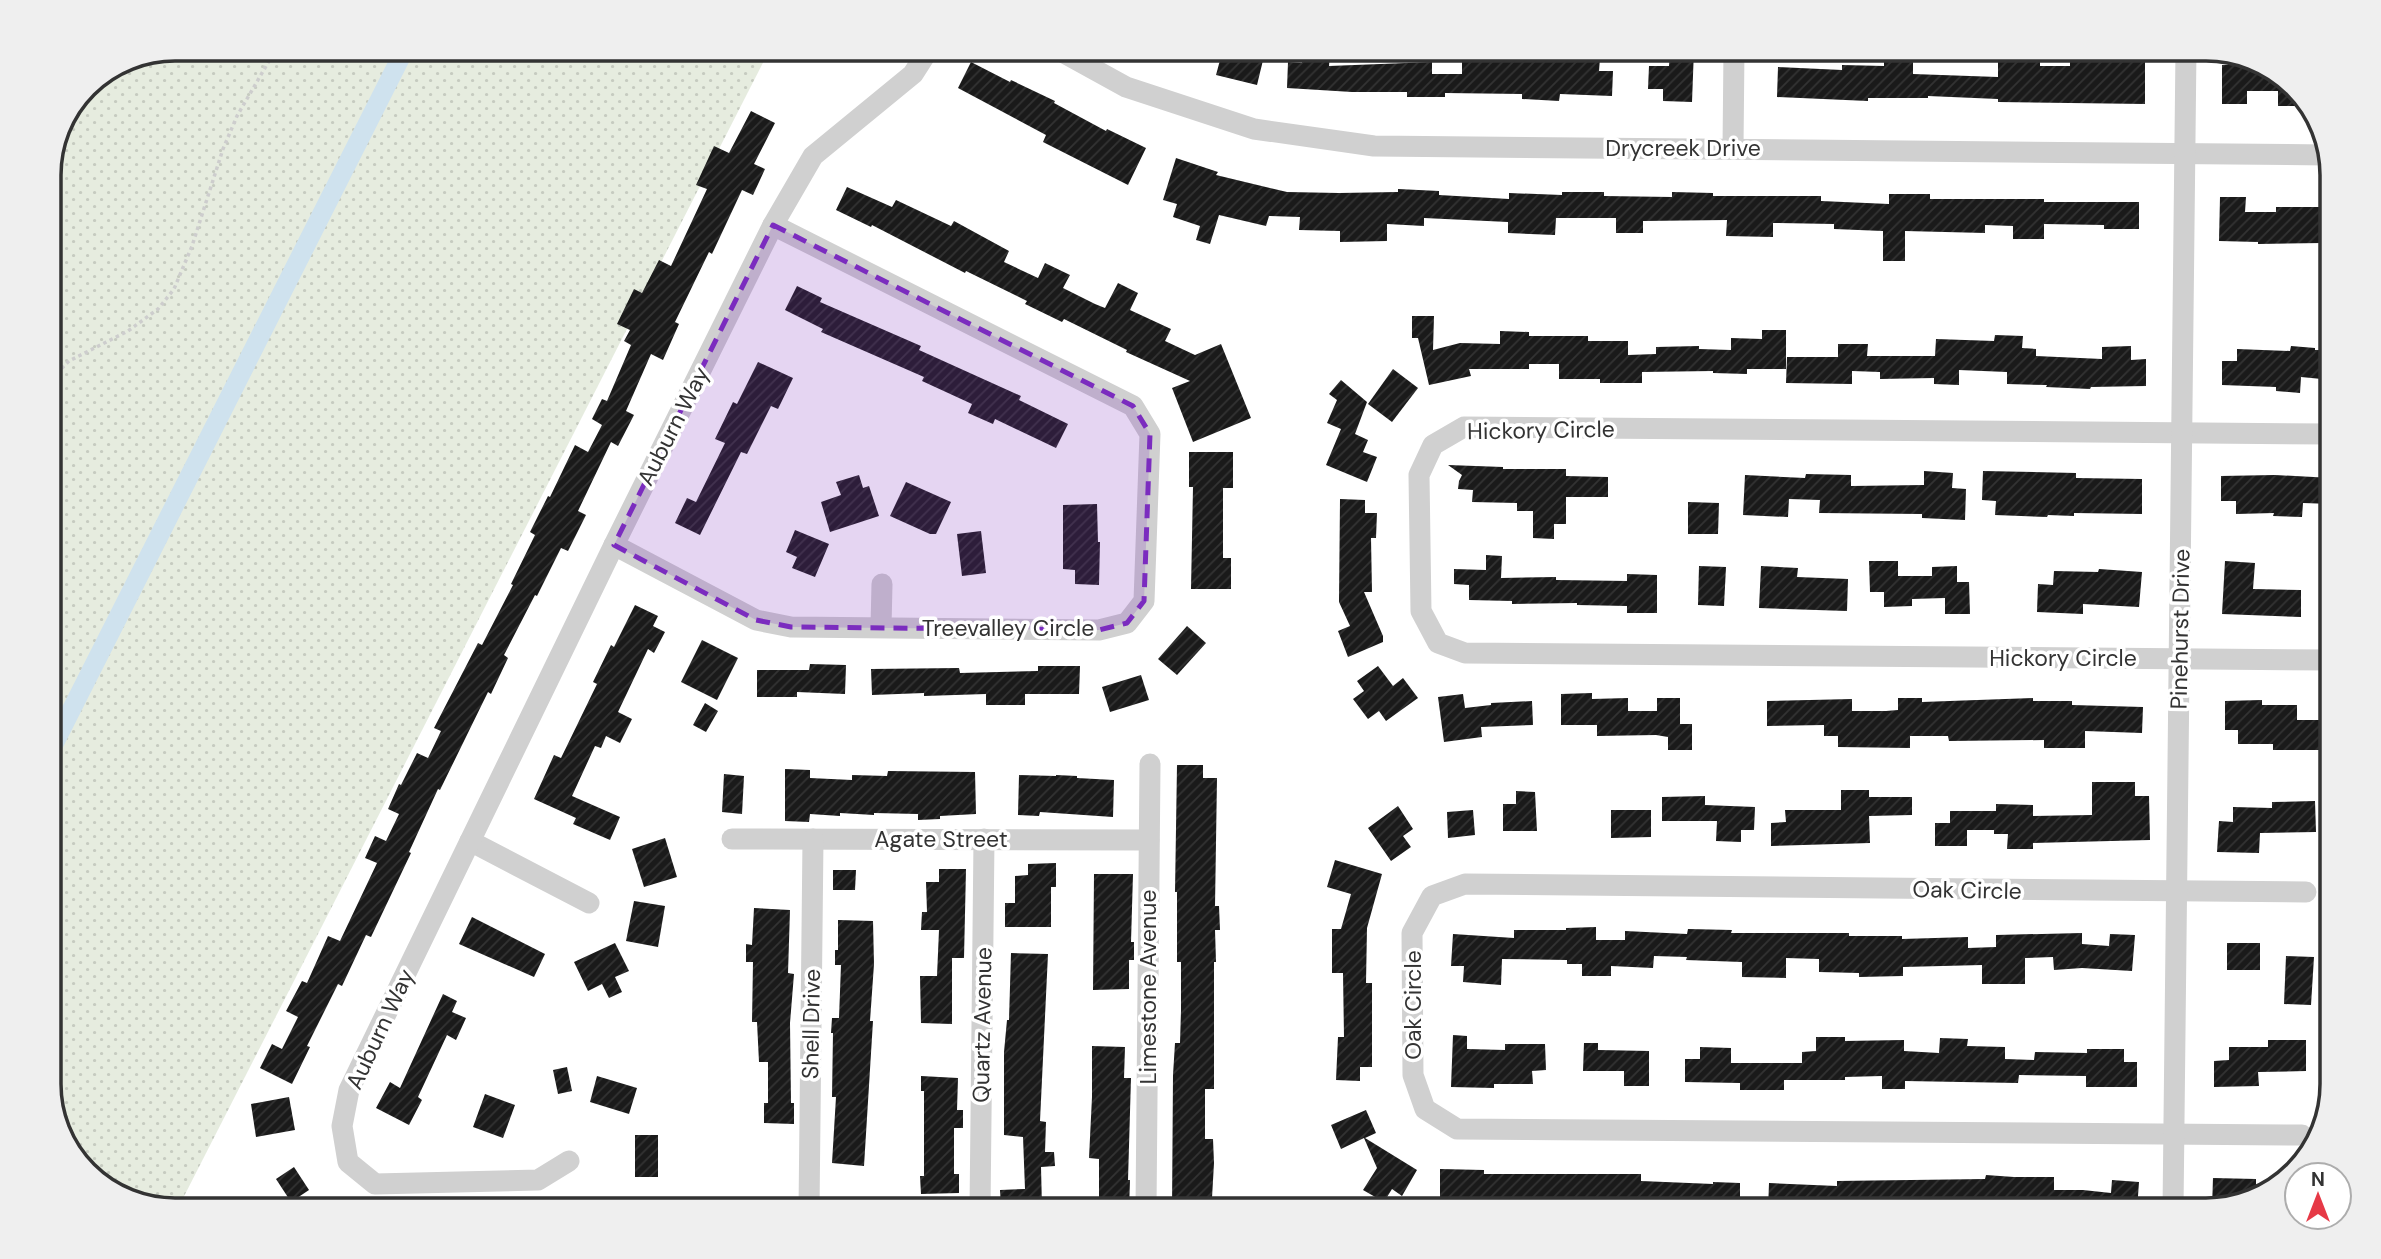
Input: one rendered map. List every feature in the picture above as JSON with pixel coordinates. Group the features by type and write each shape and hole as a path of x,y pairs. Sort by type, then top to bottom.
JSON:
{"street":[{"name":"Auburn Way","path":"569,1161 538,1180 375,1185 348,1162 342,1126 349,1090 773,225 813,156 913,74 921,61"},
{"name":"Drycreek Drive","path":"1079,61 1126,86 1254,130 1374,146 2318,155"},
{"path":"1733,148 1734,61"},
{"name":"Pinehurst Drive","path":"2173,1198 2186,61"},
{"name":"Treevalley Circle","path":"614,545 756,620 791,626 1099,630 1127,622 1144,601 1150,434 1133,406 773,225"},
{"name":"Hickory Circle","path":"2320,434 1464,427 1433,445 1419,475 1420,611 1437,643 1465,653 2320,660"},
{"path":"881,627 882,584"},
{"name":"Limestone Avenue","path":"1146,1198 1150,765"},
{"name":"Agate Street","path":"732,838 1149,840"},
{"name":"Shell Drive","path":"809,1198 813,839"},
{"name":"Quartz Avenue","path":"980,1198 984,839"},
{"path":"470,841 589,903"},
{"name":"Oak Circle","path":"2302,1135 1457,1129 1424,1109 1413,1074 1412,933 1432,896 1465,884 2306,892"}],"path":[{"path":"61,369 69,361 128,331 158,309 174,289 192,246 232,127 269,61"}],"highlighted area":[{"path":"773,225 1133,406 1150,434 1144,601 1127,623 1099,630 791,627 756,620 614,545"}],"shaded area":[{"path":"764,61 183,1198 145,1194 112,1179 89,1159 80,1147 67,1121 61,1092 61,167 65,145 73,125 100,89 118,76 138,67 160,62"}],"building":[{"path":"1220,61 1263,61 1257,85 1216,75"},
{"path":"1329,61 1329,66 1432,62 1432,74 1462,74 1462,61 1600,61 1599,71 1613,71 1612,96 1560,94 1559,101 1522,99 1522,94 1445,93 1445,97 1407,97 1407,92 1287,88 1288,62"},
{"path":"1669,61 1694,61 1692,102 1663,101 1663,89 1648,89 1649,66 1669,66"},
{"path":"1998,61 2040,61 2040,66 2070,66 2070,61 2145,61 2145,104 1998,102 1998,99 1928,96 1868,98 1868,101 1777,97 1778,67 1842,70 1842,65 1884,66 1884,62 1913,62 1913,74 1998,77"},
{"path":"971,62 1055,101 1054,103 1106,131 1107,129 1146,148 1128,185 1043,142 1046,135 958,88"},
{"path":"2222,65 2235,65 2269,80 2296,106 2278,106 2278,91 2247,91 2247,104 2222,104"},
{"path":"751,111 775,123 754,164 765,169 753,195 742,190 712,254 709,252 675,322 679,324 663,360 651,354 626,411 634,415 618,446 611,442 578,511 586,515 568,551 561,548 537,596 535,595 504,655 508,658 491,694 488,692 440,790 438,789 371,937 366,935 342,986 338,984 307,1046 310,1047 292,1084 260,1068 272,1044 282,1049 298,1017 286,1011 302,981 307,983 328,936 340,941 377,863 365,858 375,836 386,841 399,814 388,809 399,784 401,785 417,753 428,758 441,731 434,728 478,643 482,645 513,585 511,584 535,535 530,532 575,445 588,452 602,425 592,419 602,399 607,401 631,345 624,341 630,330 617,324 634,289 642,293 659,260 671,266 707,189 696,185 714,146 729,153"},
{"path":"1176,158 1218,172 1216,175 1287,192 1398,192 1398,189 1439,191 1439,195 1509,199 1509,193 1562,195 1562,192 1604,192 1604,196 1672,197 1672,192 1713,193 1713,196 1821,196 1821,201 1889,204 1889,194 1930,194 1930,199 2139,202 2139,229 2104,229 2104,225 2044,224 2044,239 2013,239 2013,226 1985,225 1985,233 1905,231 1905,261 1883,261 1883,231 1834,229 1834,224 1773,223 1773,237 1726,236 1727,220 1643,221 1643,233 1616,233 1616,218 1556,218 1555,235 1508,233 1508,222 1424,218 1424,226 1387,224 1387,241 1340,242 1340,231 1299,230 1300,217 1269,216 1266,226 1219,215 1210,244 1196,240 1200,226 1173,217 1177,204 1163,200"},
{"path":"847,187 892,207 896,200 951,226 954,221 1009,251 1004,262 1038,278 1045,263 1070,275 1063,288 1105,308 1118,283 1138,293 1130,310 1171,329 1165,341 1195,355 1221,344 1251,418 1193,442 1172,388 1190,381 1126,352 1127,350 1064,319 1062,322 1025,304 1027,301 836,210"},
{"path":"2220,197 2246,197 2245,212 2276,212 2276,207 2320,207 2320,243 2258,244 2219,241"},
{"path":"797,286 822,298 820,302 921,346 919,350 1021,396 1019,400 1068,424 1056,448 995,419 993,424 968,413 972,404 922,381 924,377 821,332 823,329 785,310"},
{"path":"1412,316 1434,316 1433,350 1460,343 1500,344 1500,331 1529,332 1529,336 1588,336 1588,341 1628,341 1628,355 1656,354 1656,347 1699,346 1699,349 1731,350 1731,338 1762,339 1762,330 1786,330 1786,369 1747,369 1747,374 1713,371 1642,372 1642,383 1600,383 1600,379 1559,379 1559,364 1529,364 1529,369 1469,369 1471,376 1429,385 1418,338 1412,338"},
{"path":"1995,335 2023,336 2022,348 2036,349 2036,356 2102,359 2102,347 2131,346 2131,360 2146,359 2146,386 2090,389 2007,384 2007,372 1959,370 1959,385 1934,384 1934,378 1880,379 1880,372 1852,371 1852,384 1786,383 1787,357 1838,357 1838,344 1868,344 1867,356 1935,356 1936,339 1994,341"},
{"path":"2291,346 2320,350 2320,379 2301,377 2300,393 2276,391 2276,387 2222,385 2222,361 2237,361 2237,349 2290,351"},
{"path":"758,362 793,378 778,409 771,406 747,454 741,452 700,535 675,523 687,498 696,502 725,443 715,439 733,402 737,404"},
{"path":"1393,369 1418,388 1392,422 1368,404"},
{"path":"1341,380 1367,402 1355,434 1368,440 1363,452 1377,457 1367,482 1326,465 1341,429 1327,423 1337,400 1329,394"},
{"path":"1189,452 1233,452 1233,488 1223,488 1223,558 1231,558 1231,589 1191,589 1193,487 1189,487"},
{"path":"1448,465 1503,469 1566,469 1566,476 1608,477 1608,497 1566,497 1566,524 1554,524 1554,539 1533,538 1533,511 1517,511 1517,503 1472,502 1473,490 1458,489 1462,475"},
{"path":"1924,471 1953,473 1952,488 1966,489 1965,520 1922,518 1922,514 1819,513 1820,500 1789,499 1788,517 1743,515 1745,475 1805,478 1806,474 1851,475 1851,486 1924,485"},
{"path":"1983,471 2076,473 2076,478 2142,479 2142,514 2074,513 2074,516 2047,517 1995,515 1996,501 1982,500"},
{"path":"859,475 863,488 869,486 879,516 830,532 821,502 841,495 836,482"},
{"path":"2221,476 2320,477 2320,504 2303,503 2302,517 2273,516 2274,513 2236,514 2236,501 2221,501"},
{"path":"906,482 951,502 936,534 930,534 890,516"},
{"path":"1340,499 1365,500 1365,513 1377,513 1376,538 1371,538 1372,592 1364,592 1383,636 1383,642 1348,657 1338,631 1350,626 1339,602"},
{"path":"1688,502 1719,503 1718,534 1688,534"},
{"path":"1097,504 1099,585 1075,584 1075,570 1063,569 1063,505"},
{"path":"795,530 829,544 815,577 792,568 797,557 786,552"},
{"path":"981,531 986,573 962,576 957,534"},
{"path":"1486,555 1502,556 1501,578 1556,577 1556,580 1627,581 1627,574 1657,575 1657,613 1627,613 1627,606 1577,603 1512,604 1512,601 1469,600 1469,585 1454,584 1454,569 1486,570"},
{"path":"1869,561 1898,561 1898,576 1932,576 1932,567 1957,566 1957,582 1969,582 1970,614 1945,614 1945,598 1912,599 1912,606 1884,607 1884,592 1870,592"},
{"path":"2225,561 2255,563 2253,589 2301,590 2301,617 2222,614"},
{"path":"1699,566 1726,567 1724,606 1698,605"},
{"path":"1761,566 1798,568 1797,577 1848,579 1847,611 1759,608"},
{"path":"2099,569 2142,572 2139,607 2083,604 2083,614 2037,612 2038,584 2053,585 2054,571 2098,572"},
{"path":"635,605 658,616 653,626 665,632 654,653 648,649 618,712 632,719 620,743 606,736 601,748 595,746 572,796 620,817 610,840 573,824 576,818 534,799 554,755 561,758 597,684 593,682"},
{"path":"1187,626 1206,643 1177,675 1158,659"},
{"path":"702,640 738,658 717,700 681,682"},
{"path":"810,664 846,665 845,694 797,692 797,697 757,697 757,670 809,670"},
{"path":"1038,666 1080,666 1079,694 1025,694 1025,705 986,705 986,694 872,695 871,669 959,668 960,673 1038,671"},
{"path":"1378,666 1393,686 1403,678 1418,698 1386,721 1379,711 1368,719 1353,699 1364,691 1357,681"},
{"path":"1141,675 1149,700 1110,712 1102,687"},
{"path":"1592,693 1592,699 1628,698 1628,711 1657,711 1657,698 1680,698 1680,724 1692,724 1692,750 1668,750 1668,737 1597,736 1597,725 1561,725 1561,694"},
{"path":"1463,694 1465,708 1491,703 1532,701 1533,725 1481,727 1482,737 1444,742 1438,697"},
{"path":"1898,698 1922,698 1922,702 2033,698 2033,701 2072,701 2072,705 2143,707 2142,733 2085,731 2085,748 2044,748 2044,740 1949,741 1948,736 1910,736 1910,748 1838,747 1838,736 1824,736 1824,725 1767,726 1767,701 1852,699 1852,711 1886,711 1898,710"},
{"path":"2262,700 2262,705 2297,705 2297,720 2320,720 2320,750 2273,750 2273,744 2238,744 2238,730 2225,730 2225,701"},
{"path":"705,703 718,711 706,732 693,725"},
{"path":"1177,765 1203,765 1203,778 1217,778 1215,906 1219,906 1220,930 1215,930 1214,1089 1205,1089 1205,1139 1213,1139 1212,1198 1172,1198 1173,1075 1175,1043 1180,1043 1181,1011 1181,962 1177,962"},
{"path":"785,769 810,770 810,778 852,780 852,775 887,776 888,771 975,772 976,814 918,820 918,814 810,814 809,822 785,821"},
{"path":"724,774 744,776 742,814 722,812"},
{"path":"1019,775 1114,780 1113,817 1040,812 1039,816 1018,815"},
{"path":"2092,782 2135,782 2135,796 2149,796 2150,840 2033,843 2033,849 2007,849 2008,834 1994,834 1994,830 1967,830 1967,846 1935,846 1935,823 1950,823 1950,811 1996,811 1996,804 2033,805 2033,816 2092,815"},
{"path":"1841,790 1869,790 1869,797 1912,797 1912,815 1869,816 1870,843 1771,846 1771,823 1786,822 1785,810 1841,810"},
{"path":"1516,791 1535,792 1537,831 1503,831 1503,804 1516,804"},
{"path":"1705,796 1705,805 1755,807 1754,830 1741,830 1741,842 1716,841 1717,821 1662,821 1662,797"},
{"path":"2315,801 2316,832 2260,833 2259,853 2217,852 2219,821 2233,822 2233,807 2272,808 2272,802"},
{"path":"1398,806 1413,829 1403,836 1411,847 1391,861 1368,828"},
{"path":"1473,810 1475,835 1448,838 1447,812"},
{"path":"1611,810 1651,810 1651,837 1611,838"},
{"path":"665,838 677,877 644,887 632,849"},
{"path":"1335,860 1382,874 1367,928 1366,983 1372,983 1372,1067 1360,1067 1360,1081 1336,1080 1338,1037 1344,1037 1343,973 1332,973 1332,929 1341,929 1351,894 1327,887"},
{"path":"1056,863 1056,887 1051,887 1051,927 1005,927 1005,903 1015,903 1015,876 1028,875 1028,864"},
{"path":"939,869 966,869 964,958 952,958 952,1024 921,1023 920,976 937,976 939,930 921,930 922,912 927,912 926,882 939,882"},
{"path":"833,870 856,870 855,890 833,890"},
{"path":"1094,874 1133,874 1131,942 1134,942 1134,960 1129,960 1129,989 1093,990"},
{"path":"634,901 665,906 658,947 626,941"},
{"path":"754,908 790,910 788,973 794,974 790,1023 791,1103 794,1103 794,1124 764,1123 764,1103 768,1103 768,1062 759,1062 757,1022 752,1022 753,962 746,962 746,944 752,945"},
{"path":"472,917 545,954 534,977 459,944"},
{"path":"838,920 873,921 874,964 870,1021 873,1021 864,1166 832,1163 836,1097 832,1097 831,1033 832,1018 839,1018 841,965 835,965"},
{"path":"1596,927 1596,940 1625,940 1625,931 1687,934 1688,929 1732,930 1731,933 1849,933 1849,936 1902,936 1902,939 1968,937 1968,948 1996,947 1996,935 2082,933 2082,944 2109,946 2110,934 2135,935 2132,971 2082,968 2054,970 2053,957 2025,958 2025,984 1982,984 1982,965 1903,967 1903,976 1859,977 1859,973 1819,972 1819,959 1786,958 1786,978 1742,977 1742,962 1686,960 1687,957 1654,956 1653,968 1611,966 1611,976 1582,976 1582,964 1567,964 1567,960 1502,959 1501,985 1463,982 1464,966 1451,966 1453,934 1514,938 1514,930"},
{"path":"615,943 629,971 615,977 622,992 609,998 602,984 588,991 574,962"},
{"path":"2227,943 2260,943 2260,970 2227,970"},
{"path":"1011,953 1048,954 1040,1121 1046,1122 1045,1152 1054,1152 1055,1166 1041,1167 1042,1198 1000,1198 1000,1190 1025,1189 1023,1137 1004,1135 1004,1052 1009,1020"},
{"path":"2286,956 2314,957 2311,1005 2284,1004"},
{"path":"443,994 457,1001 452,1012 466,1018 456,1040 447,1035 418,1097 422,1100 409,1125 376,1108 390,1082 400,1088"},
{"path":"1453,1035 1467,1036 1467,1049 1505,1050 1505,1044 1545,1044 1546,1070 1532,1071 1533,1084 1494,1084 1494,1088 1451,1087"},
{"path":"1816,1037 1845,1037 1845,1041 1904,1040 1904,1051 1939,1053 1940,1038 1968,1039 1967,1046 2005,1047 2005,1059 2034,1060 2035,1052 2087,1053 2087,1049 2124,1049 2124,1062 2137,1062 2137,1087 2086,1087 2086,1076 2019,1075 2018,1083 1905,1081 1905,1089 1882,1089 1882,1076 1845,1077 1845,1080 1784,1080 1784,1090 1740,1090 1740,1083 1685,1082 1685,1059 1700,1059 1700,1047 1731,1048 1731,1063 1802,1063 1802,1052 1816,1051"},
{"path":"2268,1040 2306,1040 2306,1071 2258,1072 2259,1086 2214,1087 2214,1061 2229,1060 2229,1047 2268,1047"},
{"path":"1584,1043 1598,1043 1598,1050 1649,1051 1649,1086 1624,1086 1624,1071 1583,1071"},
{"path":"1092,1046 1125,1047 1124,1078 1131,1078 1129,1198 1099,1198 1099,1159 1089,1158"},
{"path":"567,1067 572,1091 558,1094 553,1070"},
{"path":"597,1076 637,1088 629,1114 590,1102"},
{"path":"921,1076 958,1078 957,1110 963,1110 963,1128 954,1128 954,1174 959,1174 959,1193 921,1194 920,1176 924,1176 924,1091 921,1091"},
{"path":"485,1094 515,1105 503,1138 473,1127"},
{"path":"289,1097 295,1130 256,1137 251,1104"},
{"path":"1366,1110 1376,1133 1365,1138 1417,1170 1402,1196 1392,1189 1386,1198 1377,1198 1363,1190 1377,1168 1364,1138 1341,1149 1331,1125"},
{"path":"635,1135 658,1135 658,1177 635,1177"},
{"path":"294,1167 309,1190 297,1198 288,1198 276,1179"},
{"path":"1440,1169 1484,1170 1484,1174 1641,1174 1641,1181 1740,1183 1740,1198 1440,1198"},
{"path":"1986,1175 2054,1177 2054,1190 2111,1193 2112,1180 2139,1182 2138,1198 1768,1198 1769,1183 1837,1186 1837,1181 1985,1179"},
{"path":"2213,1178 2256,1179 2256,1186 2236,1194 2212,1198"}],"waterway":[{"path":"61,730 399,61"}]}
